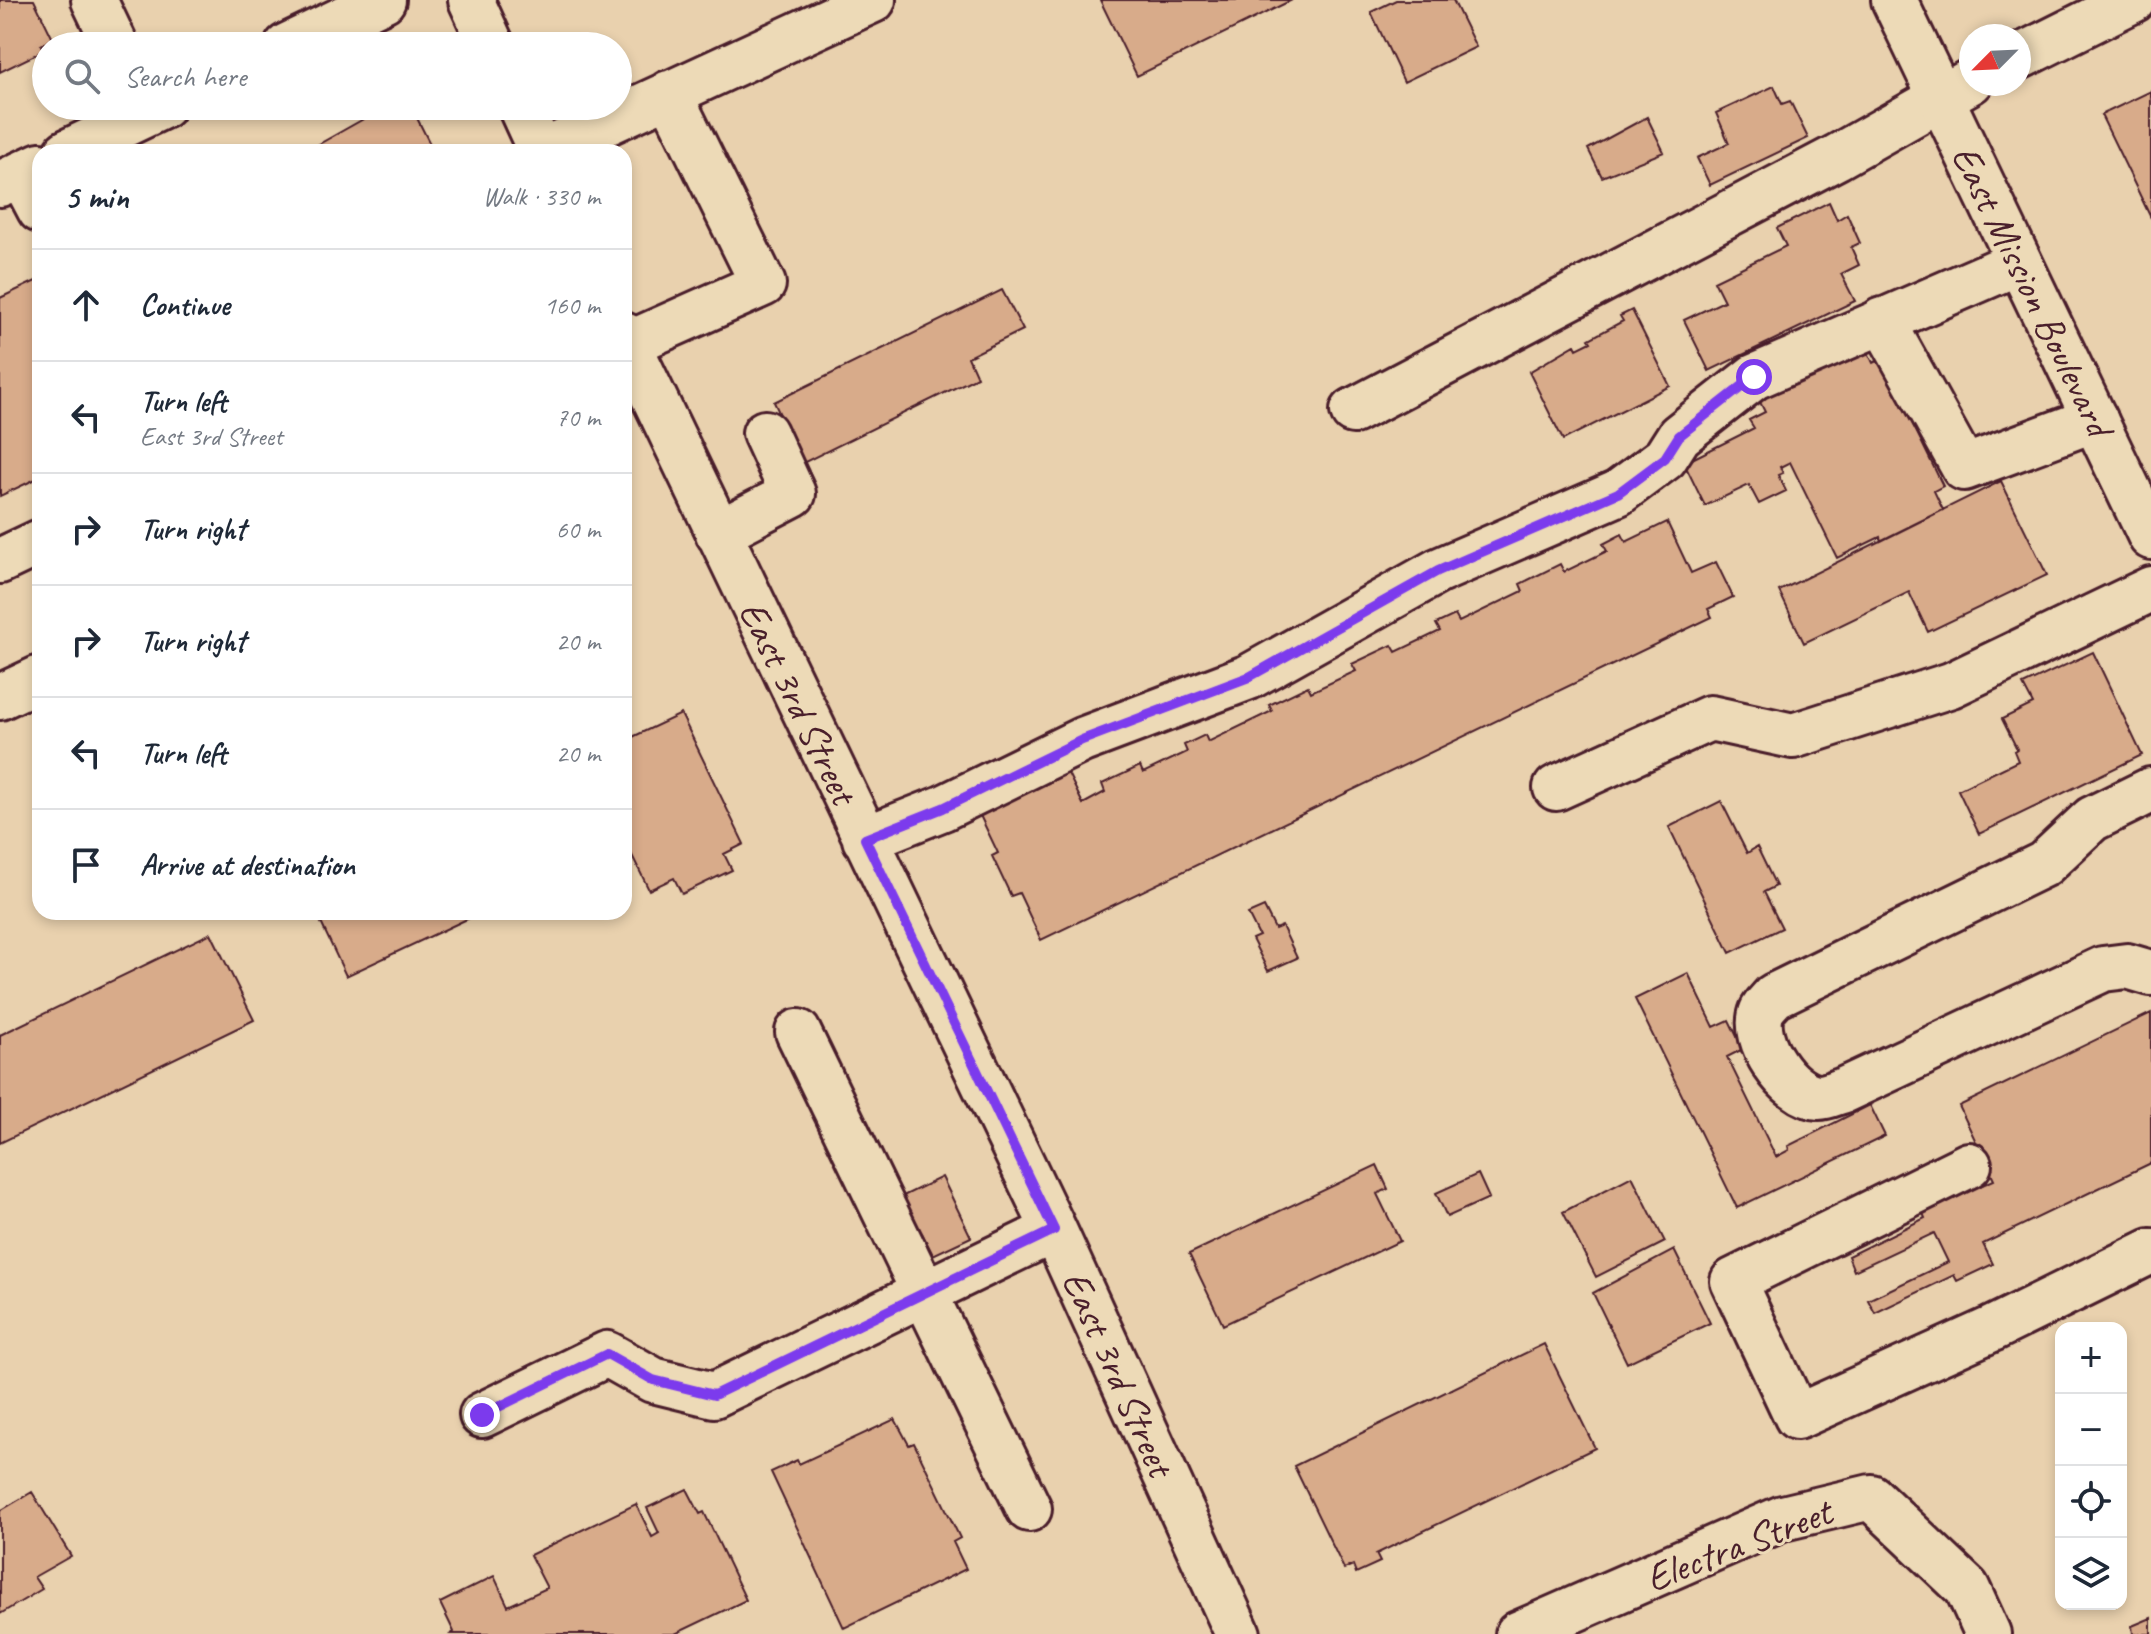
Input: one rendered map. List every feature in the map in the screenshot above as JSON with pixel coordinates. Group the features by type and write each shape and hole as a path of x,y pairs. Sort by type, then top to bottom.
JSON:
{"street":[{"path":"94,0 109,32"},
{"path":"316,32 383,0"},
{"path":"471,0 486,32"},
{"path":"632,110 873,0"},
{"name":"East Mission Boulevard","path":"1894,0 1956,89 2019,262 2095,419 2139,480 2151,537"},
{"path":"2031,51 2133,0"},
{"path":"1353,411 1837,157 1956,89"},
{"path":"632,338 763,284 669,93"},
{"path":"82,144 129,120"},
{"path":"527,120 538,144"},
{"path":"559,144 611,120"},
{"path":"865,839 943,808 1082,740 1249,677 1438,571 1618,493 1665,458 1679,436 1754,377 2019,262"},
{"path":"1882,320 1964,468 2095,419"},
{"name":"East 3rd Street","path":"632,373 636,395 718,533 1054,1230 1238,1634"},
{"path":"718,533 793,494 765,433"},
{"path":"0,561 32,546"},
{"path":"1556,788 1710,718 1793,736 1951,685 2151,589"},
{"path":"0,697 32,682"},
{"path":"2151,790 2092,819 2044,864 1774,996 1762,1010 1760,1028 1781,1076 1796,1089 1819,1097 1844,1090 2103,969 2127,966 2151,973"},
{"path":"798,1032 1029,1509"},
{"path":"1969,1165 1733,1281 1797,1417 1992,1329 2151,1251"},
{"path":"482,1415 607,1354 653,1380 714,1395 1054,1230"},
{"name":"Electra Street","path":"1518,1634 1783,1518 1871,1497 1967,1588 1988,1634"}],"building":[{"path":"0,0 34,0 50,32 32,32 32,56 0,72"},
{"path":"1100,0 1292,0 1137,76"},
{"path":"1396,0 1453,0 1476,47 1404,82 1371,12"},
{"path":"1774,86 1782,104 1790,101 1808,138 1710,185 1697,158 1729,143 1716,113"},
{"path":"2151,91 2151,218 2101,115"},
{"path":"1647,117 1664,152 1602,177 1588,149"},
{"path":"362,120 418,120 430,144 319,144"},
{"path":"1829,202 1837,220 1847,214 1860,243 1851,247 1859,265 1841,274 1855,301 1709,371 1684,320 1724,301 1714,281 1786,246 1777,228"},
{"path":"32,283 32,481 0,496 0,298"},
{"path":"1002,290 1023,330 968,357 977,377 803,463 774,402"},
{"path":"1632,310 1670,386 1563,440 1529,372 1575,345 1577,349 1591,342 1589,339 1623,321 1620,316"},
{"path":"1865,346 1873,363 1881,359 1943,486 1934,491 1943,510 1881,541 1880,537 1837,558 1790,462 1780,467 1783,473 1778,475 1786,491 1759,504 1749,485 1705,506 1684,463 1754,428 1749,420 1765,412 1758,398"},
{"path":"2001,481 2047,575 1928,632 1909,592 1804,643 1779,591"},
{"path":"1667,522 1691,573 1716,562 1733,597 1708,609 1712,617 1041,940 1019,893 1011,896 992,856 998,853 975,805 1063,763 1083,804 1105,792 1102,784 1140,766 1143,773 1187,752 1184,745 1205,735 1208,742 1272,711 1269,705 1308,686 1311,692 1356,671 1352,664 1392,645 1396,652 1440,631 1436,624 1455,615 1459,622 1523,591 1520,584 1560,564 1564,572 1607,551 1603,544 1622,534 1626,542"},
{"path":"2093,652 2142,755 1979,834 1958,790 2018,761 2014,751 2017,749 2002,719 2033,704 2023,685"},
{"path":"681,714 744,844 724,854 732,870 682,894 674,878 649,890 632,855 632,737"},
{"path":"1721,801 1747,853 1757,847 1776,886 1764,892 1782,928 1730,953 1669,827"},
{"path":"1264,907 1275,929 1282,926 1297,958 1268,971 1252,939 1259,936 1248,914"},
{"path":"320,920 465,920 346,976"},
{"path":"211,933 254,1020 0,1143 0,1035"},
{"path":"1688,973 1714,1027 1729,1020 1743,1049 1727,1057 1776,1157 1789,1150 1788,1146 1870,1105 1885,1136 1737,1208 1635,999"},
{"path":"2151,1013 2151,1163 1983,1244 1993,1264 1957,1281 1954,1275 1875,1313 1868,1300 1948,1262 1934,1233 1854,1271 1848,1256 1925,1218 1922,1211 1994,1180 1959,1106"},
{"path":"1377,1165 1388,1189 1377,1194 1400,1241 1223,1325 1189,1254"},
{"path":"1478,1174 1489,1198 1447,1217 1436,1193"},
{"path":"1632,1176 1665,1242 1596,1277 1563,1212"},
{"path":"942,1177 971,1237 933,1255 922,1233 918,1235 899,1198"},
{"path":"1674,1250 1710,1323 1627,1363 1593,1293"},
{"path":"1544,1344 1595,1448 1376,1554 1380,1562 1356,1573 1353,1565 1344,1569 1294,1466"},
{"path":"895,1419 909,1445 914,1443 960,1538 953,1542 966,1569 844,1628 771,1472 797,1460 799,1464"},
{"path":"687,1489 700,1514 704,1512 746,1600 675,1634 451,1634 454,1632 440,1603 494,1576 508,1606 547,1588 530,1555 636,1504 652,1537 659,1533 647,1508"},
{"path":"32,1492 71,1556 34,1577 42,1589 0,1614 0,1511"},
{"path":"2151,1618 2151,1634 2133,1634 2132,1626"}],"route":[{"path":"482,1415 607,1354 653,1380 714,1395 1054,1230 865,839 943,808 1082,740 1249,677 1438,571 1618,493 1665,458 1679,436 1754,377"}]}
